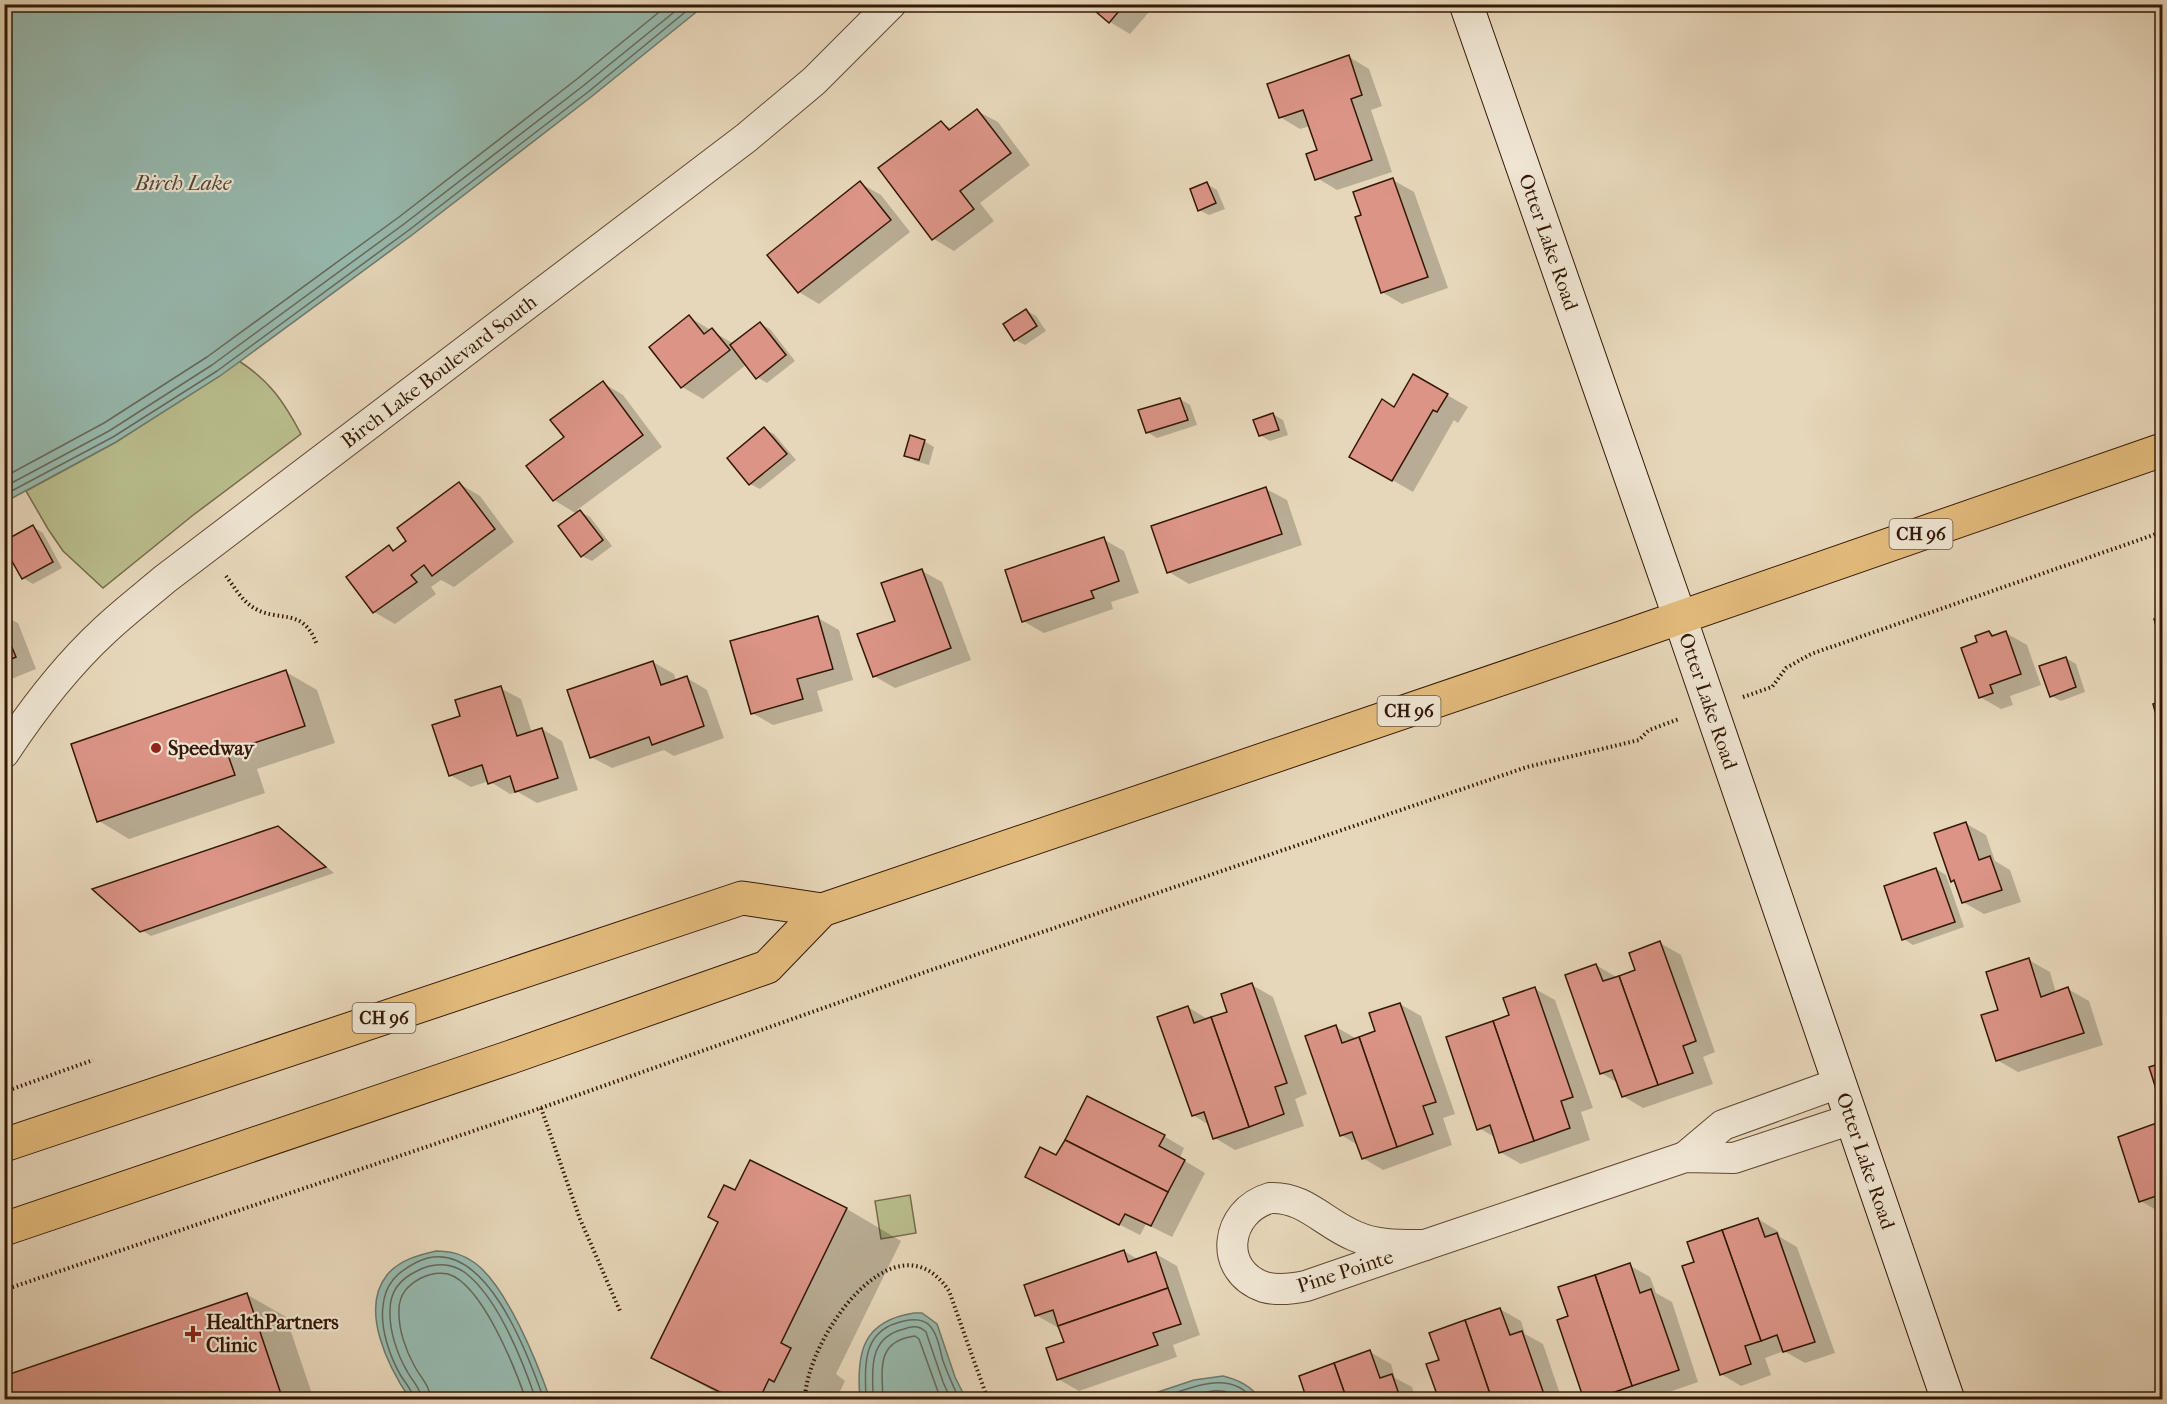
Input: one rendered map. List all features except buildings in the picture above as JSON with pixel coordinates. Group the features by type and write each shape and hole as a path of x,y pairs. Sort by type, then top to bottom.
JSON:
{"main road":[{"name":"CH 96","path":"4,1229 511,1057 767,967 822,910 1680,618 2163,450"},
{"name":"CH 96","path":"4,1145 742,898 822,910"}],"street":[{"name":"Birch Lake Boulevard South","path":"4,753 50,689 104,630 165,579 760,127 833,63 891,4"},
{"name":"Otter Lake Road","path":"1466,4 1680,618 1948,1400"},
{"name":"Pine Pointe","path":"1685,1157 1723,1125 1839,1083"},
{"name":"Pine Pointe","path":"1425,1245 1381,1244 1367,1241 1352,1235 1302,1204 1281,1198 1259,1202 1241,1215 1232,1236 1232,1247 1239,1266 1252,1281 1265,1287 1291,1289 1306,1286 1685,1157 1734,1158 1852,1119"}],"path":[{"path":"4,1290 541,1108 934,969 1506,774 1545,761 1640,740 1649,730 1772,687 1786,668 1811,654 2163,532"},
{"path":"206,548 250,605 304,622 311,630 317,645"},
{"path":"4,1092 93,1060"},
{"path":"541,1108 580,1219 621,1311"},
{"path":"805,1400 808,1375 814,1358 826,1334 846,1304 876,1277 894,1268 915,1267 931,1272 944,1283 949,1291 988,1400"}],"green space":[{"path":"239,361 268,384 301,434 192,516 103,588 63,551 26,491 116,442"},
{"path":"910,1195 916,1233 881,1239 875,1201"}],"water":[{"name":"Birch Lake","path":"5,4 705,5 591,97 412,235 220,376 116,442 5,502"},
{"path":"436,1251 452,1252 466,1257 487,1274 520,1326 550,1399 410,1399 386,1355 376,1321 376,1305 379,1289 387,1275 397,1265"},
{"path":"914,1313 922,1313 937,1324 955,1377 966,1399 860,1399 859,1367 866,1342 883,1323"},
{"path":"1223,1376 1244,1384 1260,1399 1137,1399 1194,1380"}],"place":[{"name":"Speedway","path":"156,748"},
{"name":"HealthPartners Clinic","path":"193,1334"}]}
